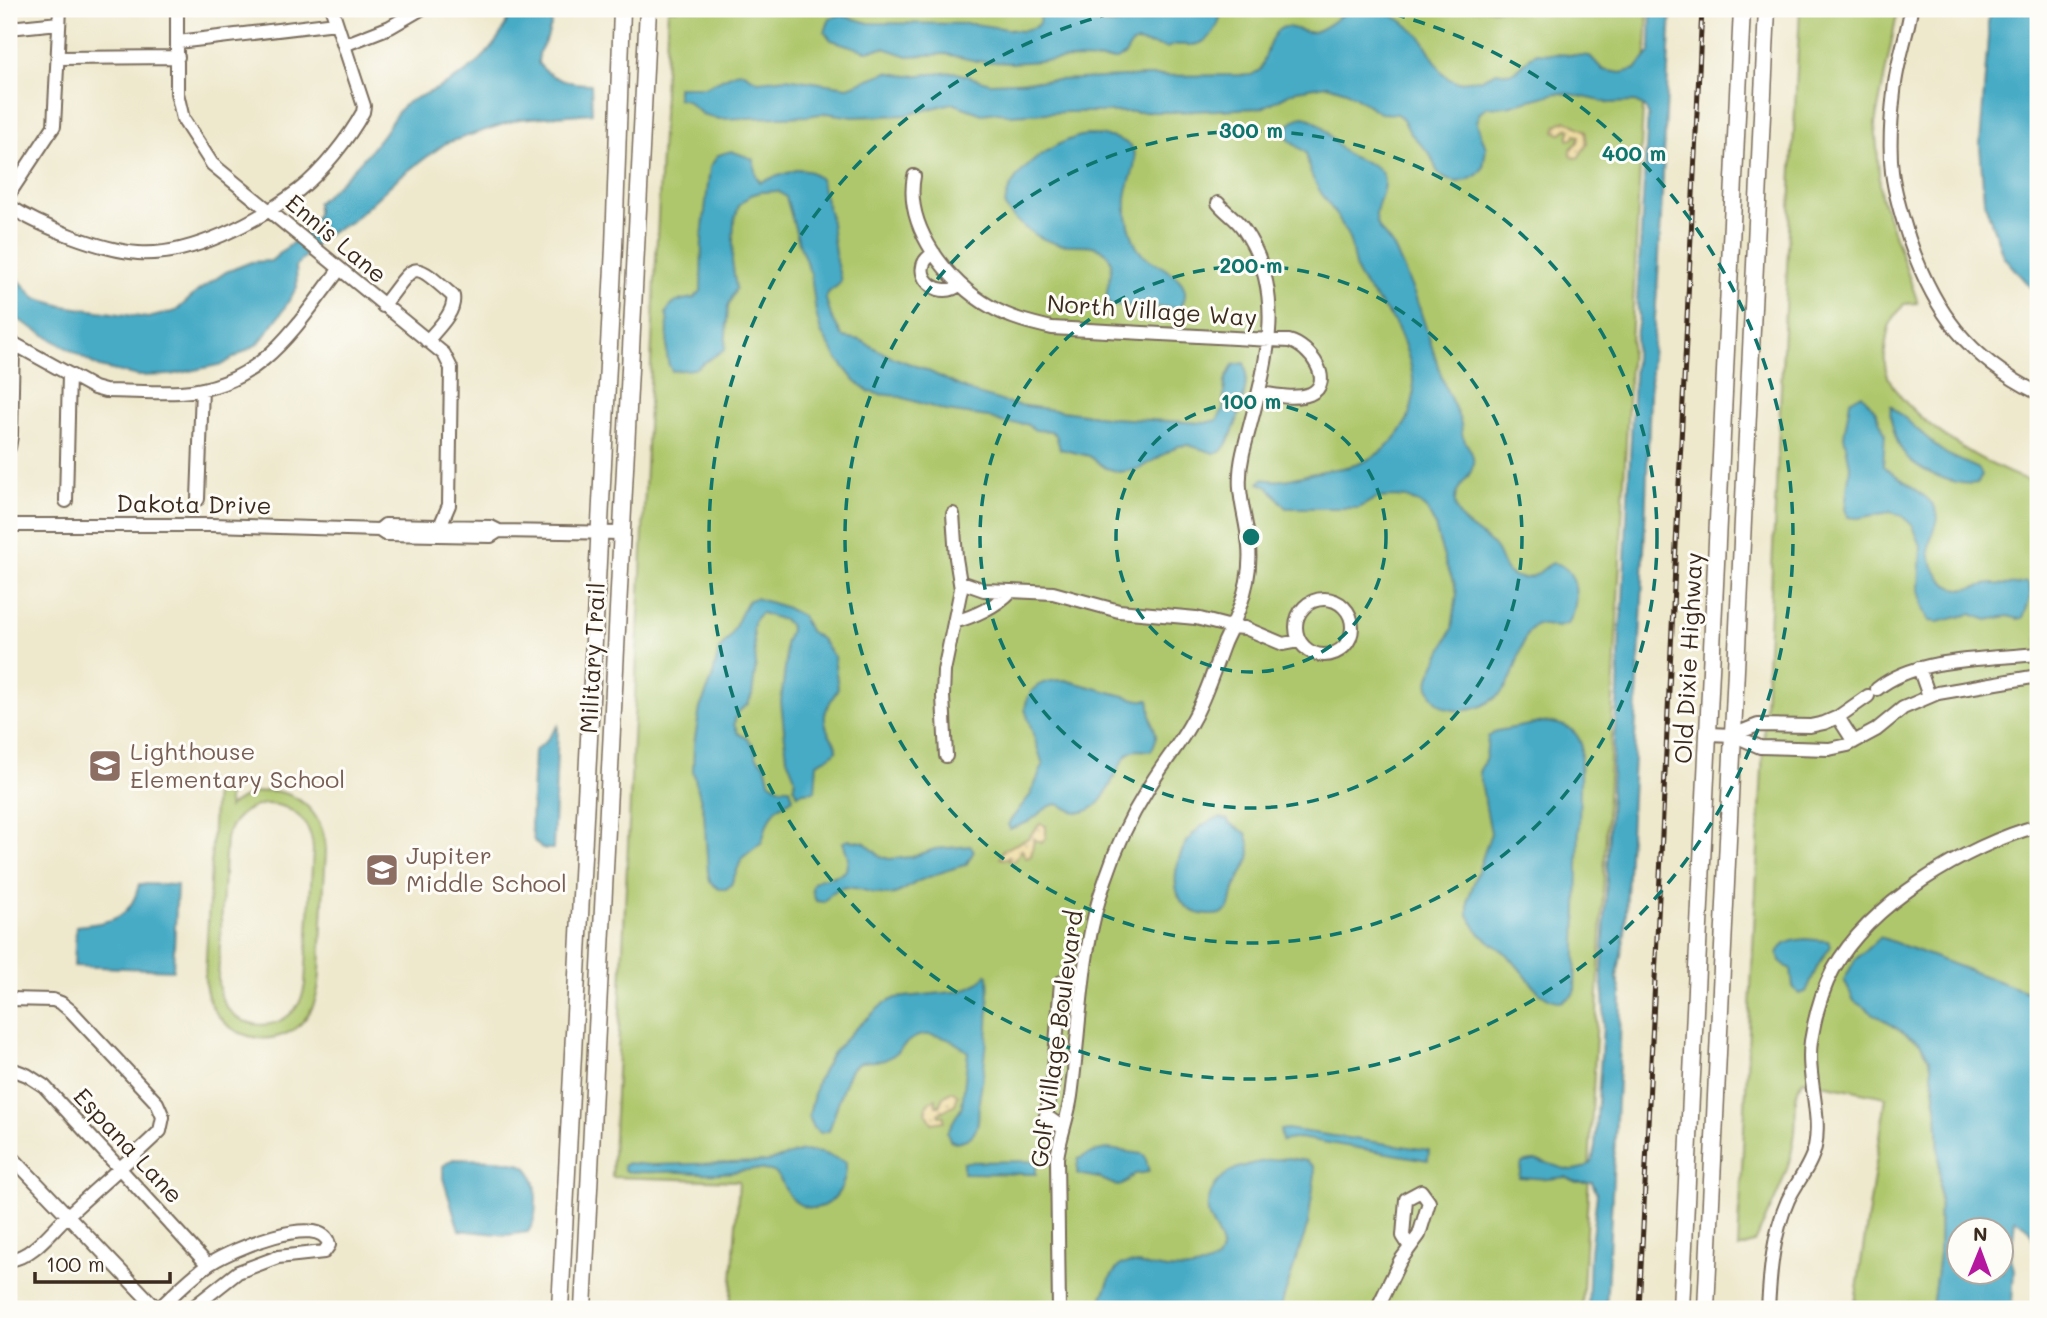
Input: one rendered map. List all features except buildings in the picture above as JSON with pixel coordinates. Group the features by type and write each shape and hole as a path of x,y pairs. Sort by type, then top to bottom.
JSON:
{"main road":[{"name":"Military Trail","path":"560,1309 614,247 622,9"},
{"name":"Military Trail","path":"583,1309 648,9"},
{"name":"Old Dixie Highway","path":"1681,1309 1742,9"},
{"name":"Old Dixie Highway","path":"1706,1309 1767,9"}],"street":[{"path":"9,194 54,125 60,9"},
{"name":"Ennis Lane","path":"177,9 177,93 183,119 212,164 444,354 451,368 449,505 440,526"},
{"path":"9,206 26,218 78,237 139,253 193,246 234,229 268,210 299,190 318,171 363,112 364,106 332,9"},
{"path":"344,45 390,27 421,9"},
{"path":"1911,9 1895,79 1891,140 1892,173 1902,220 1926,285 1949,323 1996,369 2038,393"},
{"path":"9,28 59,23"},
{"path":"178,42 337,23"},
{"path":"58,58 178,57"},
{"name":"North Village Way","path":"914,176 912,200 918,221 934,253 960,284 1008,316 1052,328 1269,340"},
{"name":"Golf Village Boulevard","path":"1059,1309 1057,1158 1070,1099 1083,975 1094,915 1122,837 1146,791 1193,720 1239,611 1248,574 1249,548 1240,505 1239,482 1243,453 1260,393 1269,340 1269,293 1260,261 1241,226 1218,203"},
{"path":"934,253 923,268 927,281 942,292 960,284"},
{"path":"9,447 11,342 105,391 182,392 202,389 243,376 266,360 285,341 339,270"},
{"path":"383,306 410,271 424,271 453,296 454,301 453,307 427,341"},
{"path":"1260,393 1281,396 1307,395 1313,392 1320,381 1314,358 1306,348 1289,341 1269,340"},
{"path":"66,501 69,374"},
{"path":"198,499 202,389"},
{"path":"449,505 462,526"},
{"path":"946,756 944,671 961,582 956,558 953,514"},
{"name":"Dakota Drive","path":"9,525 212,525 379,530 385,534 491,536 499,531"},
{"name":"Dakota Drive","path":"379,530 385,525 491,527 499,531 622,533"},
{"path":"961,582 984,590 1053,593 1119,611 1196,618 1255,631 1283,643 1300,641"},
{"path":"954,622 982,611 1011,591"},
{"path":"1331,599 1348,612 1352,622 1351,633 1338,651 1317,654 1307,649 1300,641 1296,620 1309,602 1331,599"},
{"path":"1732,735 1758,725 1810,726 1838,717 1890,678 1919,668 2038,654"},
{"path":"1973,661 1978,685"},
{"path":"1919,668 1929,696"},
{"path":"1709,734 1732,735 1760,747 1829,749 1854,742 1876,730 1903,708 1929,696 2038,676"},
{"path":"1838,717 1854,742"},
{"path":"1768,1309 1777,1234 1788,1201 1815,1146 1811,1045 1821,995 1834,968 1883,912 1927,877 1976,849 2038,826"},
{"path":"1063,1128 1046,1116 1053,1082 1061,982 1083,975"},
{"path":"9,999 53,1000 61,1003 157,1103 163,1117 160,1131 121,1169 66,1217 41,1243 9,1261"},
{"name":"Espana Lane","path":"9,1068 44,1086 121,1169 214,1261 232,1275"},
{"path":"9,1154 66,1217 157,1309 214,1261 247,1244 287,1234 317,1232 328,1241 327,1249 322,1253 278,1257 232,1275 191,1309"},
{"path":"1377,1309 1399,1261 1410,1247"}],"green space":[{"path":"668,9 1648,9 1582,1309 730,1309 739,1181 612,1177"},
{"path":"1800,9 1898,9 1875,124 1881,196 1918,303 1904,304 1890,324 1885,348 1886,370 1894,387 1908,405 1950,440 1998,467 2038,483 2038,996 1974,973 1891,1024 1920,1043 1930,1059 1937,1106 1939,1253 1932,1309 1854,1309 1886,1097 1803,1080 1797,1091 1793,1147 1779,1189 1754,1243 1738,1248"},
{"path":"215,788 228,789 228,808 244,797 260,792 291,796 305,804 315,816 323,832 326,851 320,977 313,1006 301,1024 285,1034 267,1038 249,1036 232,1029 218,1016 209,999 205,978","holes":["264,804 274,805 299,816 312,840 305,984 299,1003 289,1015 275,1023 259,1025 244,1021 231,1012 222,998 218,979 226,838 232,825 245,812"]}],"sand":[{"path":"1566,120 1585,131 1587,144 1578,158 1572,157 1570,152 1579,136 1568,139 1568,128 1560,134 1555,131 1557,125"},
{"path":"1040,824 1046,826 1046,837 1042,843 1034,839 1031,856 1026,858 1022,850 1013,862 1009,861 1009,857 1000,858 1003,850 1027,839"},
{"path":"953,1091 958,1095 955,1104 938,1114 944,1116 944,1121 932,1123 926,1112 927,1104 936,1098 936,1106 939,1106 943,1097"}],"water":[{"path":"511,9 556,9 547,38 539,52 538,63 562,80 591,84 592,113 519,119 446,143 398,178 352,221 324,236 296,266 297,287 259,343 223,364 170,375 138,376 99,367 9,314 9,264 17,278 35,298 63,306 148,318 176,311 198,291 226,272 251,262 271,261 309,229 317,214 317,203 366,155 403,106 462,75 483,57 500,35"},
{"path":"1042,9 1088,9 1089,19 1111,25 1123,21 1124,9 1217,9 1221,12 1215,30 1201,43 1167,48 1137,42 1117,60 1069,59 1012,63 977,61 946,54 908,56 884,48 866,51 831,40 825,32 830,18 840,15 869,23 974,24 1021,31 1039,23"},
{"path":"1352,9 1381,9 1402,21 1421,37 1441,71 1449,79 1458,82 1479,80 1497,72 1516,71 1537,53 1590,56 1603,70 1621,73 1636,69 1650,52 1651,9 1671,9 1625,933 1617,977 1621,993 1620,1043 1606,1309 1588,1309 1590,1252 1597,1194 1592,1182 1576,1182 1566,1177 1519,1177 1522,1163 1530,1161 1571,1170 1585,1167 1592,1162 1595,1147 1604,1010 1602,977 1613,750 1639,317 1637,302 1648,114 1645,107 1635,102 1609,103 1557,93 1507,106 1486,107 1479,114 1477,123 1486,148 1483,168 1468,180 1457,182 1438,173 1430,154 1397,114 1380,113 1346,91 1327,85 1297,90 1262,108 1170,112 982,114 952,103 907,115 853,117 826,113 719,119 702,114 686,100 677,98 677,87 705,87 742,72 758,81 786,78 848,87 887,72 908,76 954,72 990,83 1145,76 1251,75 1260,70 1272,39 1280,29 1288,27 1313,32"},
{"path":"1988,9 2038,9 2038,296 2003,256 1984,200 1980,145"},
{"path":"1304,117 1323,128 1351,157 1376,167 1383,176 1377,223 1395,250 1413,291 1444,384 1461,424 1463,437 1472,455 1471,472 1456,495 1455,502 1460,517 1490,543 1510,574 1521,578 1531,577 1553,563 1562,566 1573,579 1575,607 1568,624 1557,627 1536,624 1525,638 1506,687 1491,701 1473,709 1446,708 1438,703 1429,687 1428,680 1452,629 1457,594 1434,523 1427,510 1419,503 1406,498 1392,497 1376,498 1359,508 1286,508 1269,487 1259,483 1262,479 1290,479 1348,467 1373,457 1402,430 1412,405 1414,386 1411,365 1397,327 1358,275 1345,231 1315,182 1306,153 1288,139 1287,131 1292,122"},
{"path":"1087,135 1117,139 1130,146 1134,152 1135,164 1126,203 1130,230 1142,254 1181,281 1185,298 1180,308 1110,305 1107,293 1111,266 1106,253 1096,247 1058,244 1035,235 1005,207 1008,194 1023,170 1061,143"},
{"path":"731,151 753,159 760,182 799,169 811,172 820,179 830,215 841,281 828,293 826,299 831,316 843,337 860,340 889,356 974,393 1012,404 1112,418 1205,423 1217,420 1223,410 1225,381 1233,365 1244,363 1244,396 1226,445 1220,452 1214,453 1188,445 1178,446 1139,469 1120,472 1106,468 1089,456 1060,449 1056,435 1051,431 1035,430 1026,424 1004,423 988,417 946,411 897,396 870,392 855,381 821,332 811,275 786,197 778,191 751,195 739,205 734,222 732,261 736,288 728,307 725,349 694,369 672,371 667,358 666,313 675,303 694,298 701,291 702,237 710,167 718,155"},
{"path":"1862,394 1876,412 1885,434 1883,466 1924,496 1937,511 1929,549 1937,573 1948,584 1963,589 2027,582 2030,595 2023,618 2008,616 1987,620 1971,614 1938,622 1929,621 1923,609 1919,589 1921,546 1913,526 1901,515 1890,512 1858,518 1848,517 1845,509 1850,466 1844,436 1850,401"},
{"path":"1891,406 1944,453 1979,469 1982,475 1978,483 1949,480 1910,460 1896,438"},
{"path":"755,598 785,607 802,616 809,631 821,639 834,657 838,688 827,707 825,723 837,750 817,763 815,791 798,795 787,758 781,701 789,624 761,613 755,619 753,628 756,665 752,695 748,704 737,713 734,724 738,733 753,745 757,758 765,764 769,781 780,788 790,788 793,798 776,809 767,824 762,842 742,858 731,885 726,889 719,889 710,882 708,872 704,813 693,771 694,744 700,708 712,679 719,650 730,637 746,604"},
{"path":"1065,680 1139,700 1149,700 1156,741 1151,751 1132,751 1123,759 1096,806 1087,811 1076,812 1056,804 1028,822 1010,829 1010,821 1031,794 1043,765 1025,709 1029,694 1043,683"},
{"path":"1544,722 1567,727 1579,738 1581,744 1575,991 1571,997 1561,1002 1539,992 1508,955 1480,934 1468,915 1468,900 1491,833 1479,772 1486,757 1488,737 1497,731"},
{"path":"558,726 553,849 542,849 534,841 531,827 534,751"},
{"path":"1221,818 1246,833 1250,856 1235,887 1229,909 1222,914 1209,915 1191,910 1180,899 1176,885 1177,868 1182,851 1192,835 1205,824"},
{"path":"843,842 864,842 880,856 889,859 911,857 935,849 971,846 974,851 966,865 919,881 898,893 880,894 847,887 832,893 824,902 816,901 813,885 816,881 846,870 848,857"},
{"path":"139,884 177,885 173,970 74,966 76,926 117,917 130,906"},
{"path":"1880,937 2038,996 2038,1265 2031,1234 2016,1220 2016,1216 1946,1216 1946,1286 2013,1286 2014,1309 1932,1309 1939,1253 1940,1178 1937,1106 1930,1059 1920,1043 1854,1001 1844,980 1855,960"},
{"path":"1805,939 1828,941 1831,946 1818,965 1806,992 1799,994 1793,987 1791,970 1780,961 1778,953 1786,944"},
{"path":"986,974 989,992 987,1038 978,1122 972,1135 955,1142 950,1140 947,1132 962,1106 968,1052 947,1039 932,1035 916,1037 887,1059 856,1064 847,1078 829,1131 820,1133 812,1127 809,1115 817,1082 831,1055 883,1004 895,998 962,991 980,982"},
{"path":"1280,1130 1429,1150 1428,1160 1299,1138 1282,1141"},
{"path":"1108,1149 1142,1154 1149,1172 1135,1174 1117,1186 1099,1178 1077,1174 1078,1159"},
{"path":"802,1151 822,1153 846,1162 840,1191 830,1202 816,1208 795,1201 778,1176 770,1171 638,1172 625,1171 623,1166 628,1163 651,1165 767,1162"},
{"path":"1288,1158 1307,1161 1314,1167 1315,1174 1308,1224 1280,1309 1097,1309 1111,1276 1120,1265 1186,1269 1217,1260 1221,1244 1210,1220 1208,1203 1217,1183 1225,1175 1244,1166"},
{"path":"453,1159 504,1161 523,1165 528,1169 535,1182 536,1195 535,1215 528,1232 507,1235 459,1230 443,1178 443,1166"},
{"path":"1036,1161 1036,1174 963,1173 963,1162"}],"railway":[{"path":"1639,1309 1702,9"}],"place":[{"name":"Lighthouse Elementary School","path":"105,766"},
{"name":"Jupiter Middle School","path":"382,870"}]}
